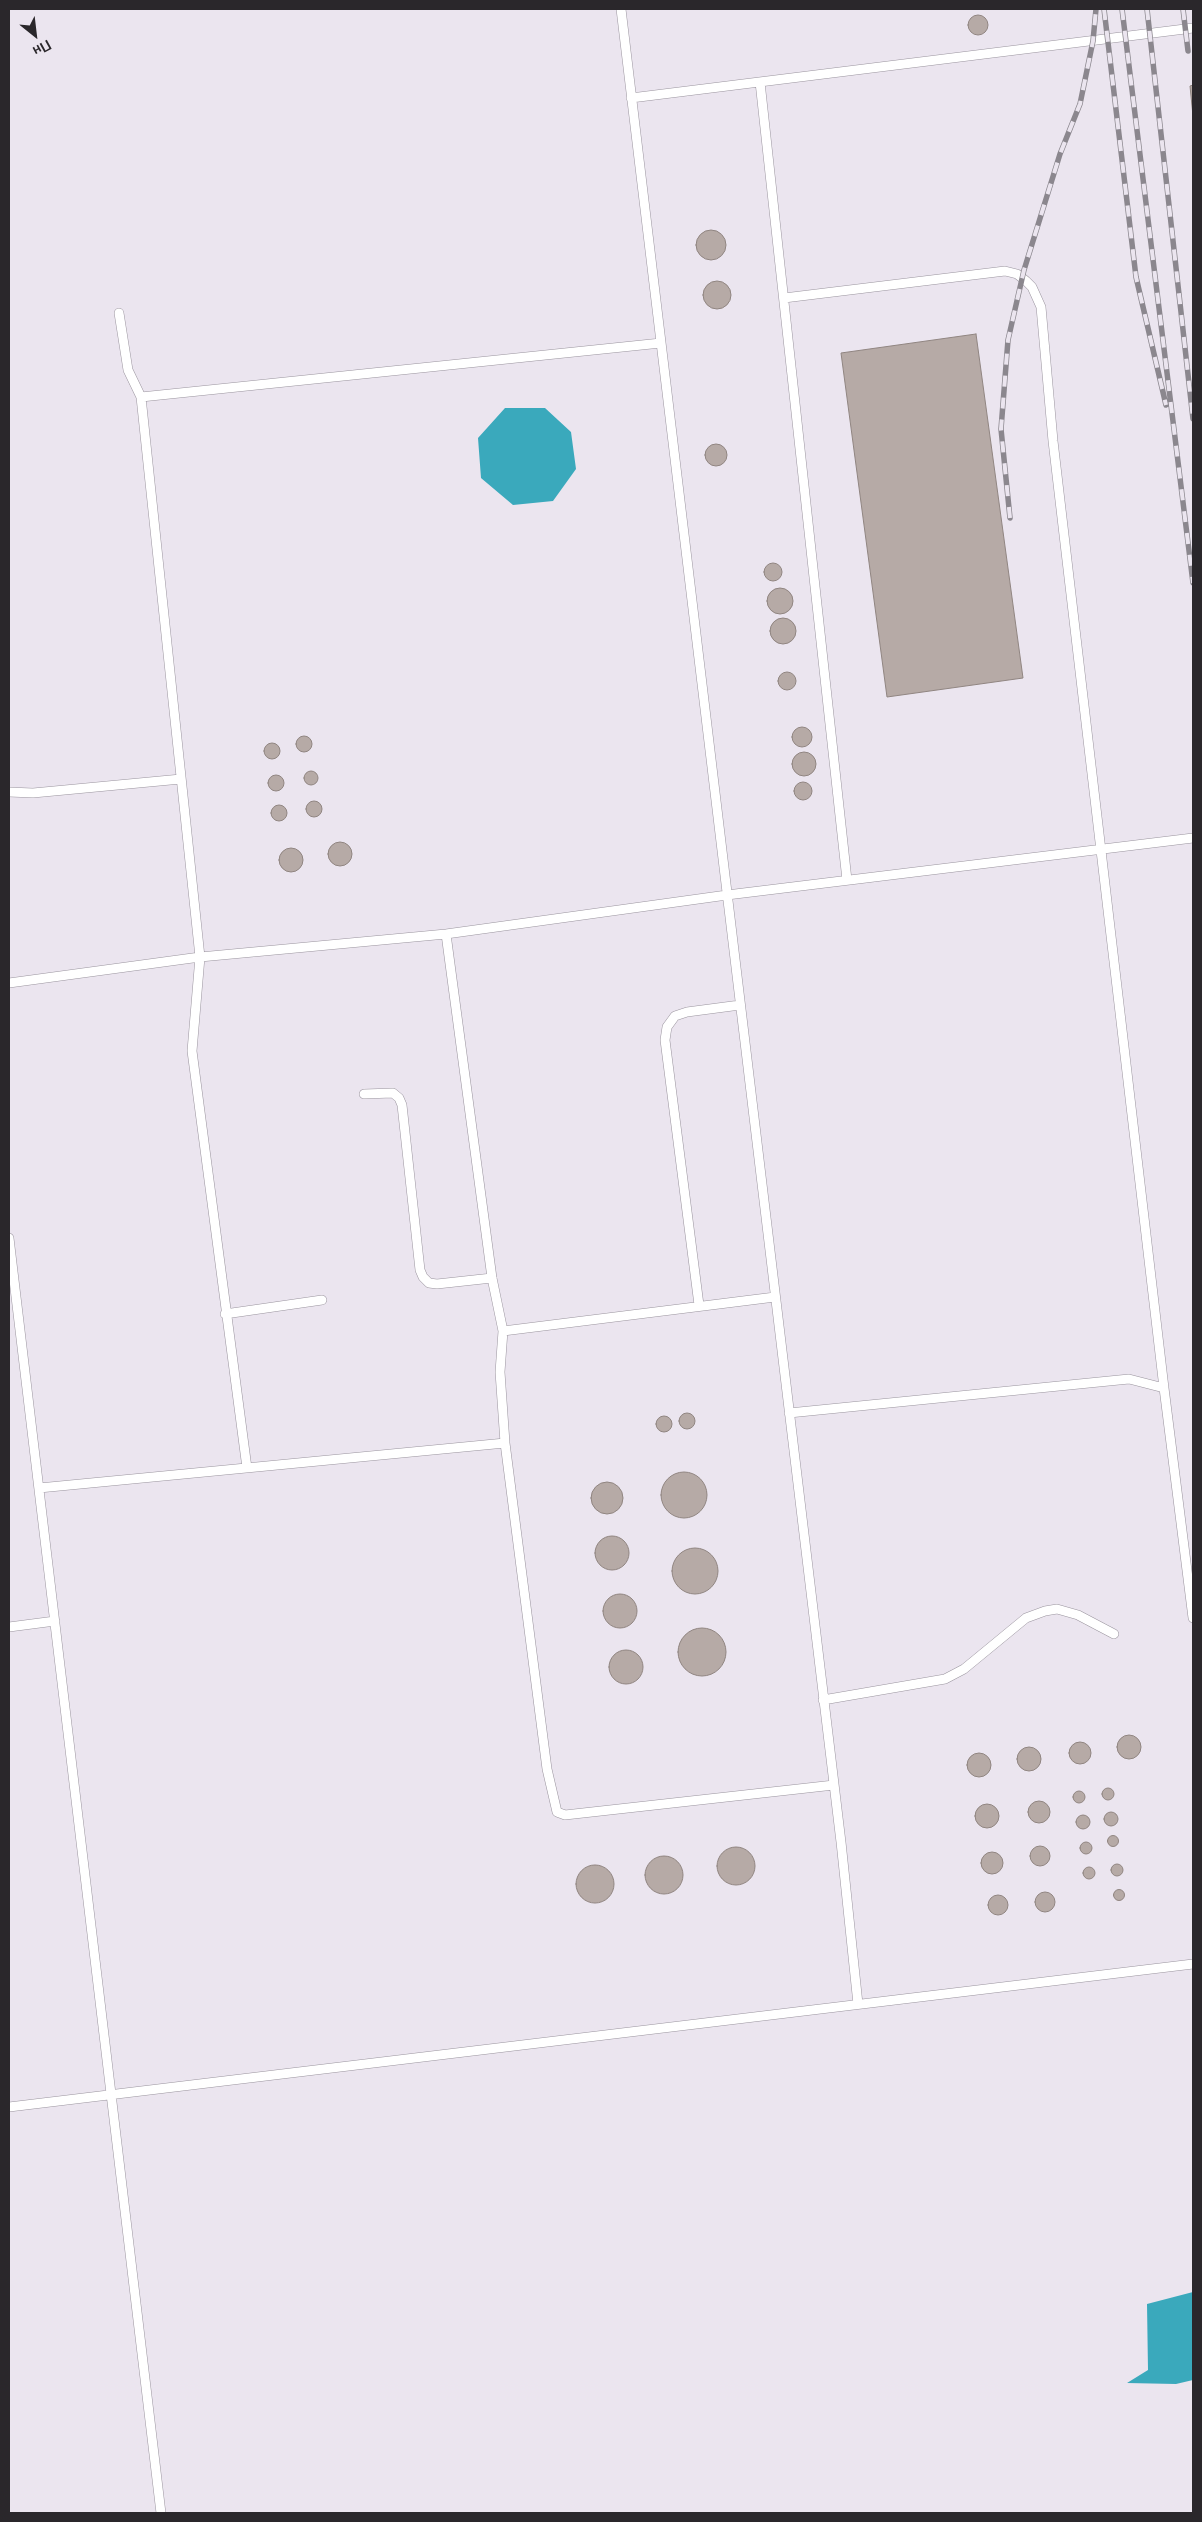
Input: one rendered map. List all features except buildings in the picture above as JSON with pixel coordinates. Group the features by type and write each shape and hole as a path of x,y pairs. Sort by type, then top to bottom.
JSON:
{"lane":[{"path":"621,9 834,1784 858,2004"},
{"path":"631,98 1193,28"},
{"path":"760,82 847,880"},
{"path":"784,298 1005,271 1017,274 1032,287 1041,307 1053,441 1164,1388 1193,1618"},
{"path":"119,313 128,370 141,397 200,958 192,1051 225,1314 247,1468"},
{"path":"141,397 661,343"},
{"path":"9,792 33,793 181,779"},
{"path":"9,984 200,958 446,934 727,895 1193,838"},
{"path":"446,934 492,1278 503,1331 500,1372 505,1443 547,1769 556,1812 565,1815 834,1784"},
{"path":"700,1305 665,1040 667,1027 675,1016 687,1012 740,1005"},
{"path":"364,1094 393,1093 399,1098 402,1106 420,1270 423,1278 429,1283 437,1284 492,1278"},
{"path":"9,1238 162,2513"},
{"path":"503,1331 775,1297"},
{"path":"225,1314 322,1300"},
{"path":"789,1413 1129,1379 1164,1388"},
{"path":"39,1488 505,1443"},
{"path":"823,1700 945,1679 964,1669 1026,1618 1045,1611 1057,1609 1078,1615 1114,1634"},
{"path":"9,1626 55,1621"},
{"path":"9,2107 1193,1964"}],"water":[{"path":"505,408 545,408 571,432 576,469 553,501 513,505 481,478 478,438"},
{"path":"1193,2292 1193,2380 1176,2384 1127,2383 1148,2370 1147,2304"}],"railway":[{"path":"1010,518 1001,429 1008,340 1024,270 1060,154 1080,104 1093,41 1096,9"},
{"path":"1104,9 1136,277 1166,405"},
{"path":"1122,9 1193,583"},
{"path":"1147,9 1193,419"},
{"path":"1183,9 1188,51"}]}
